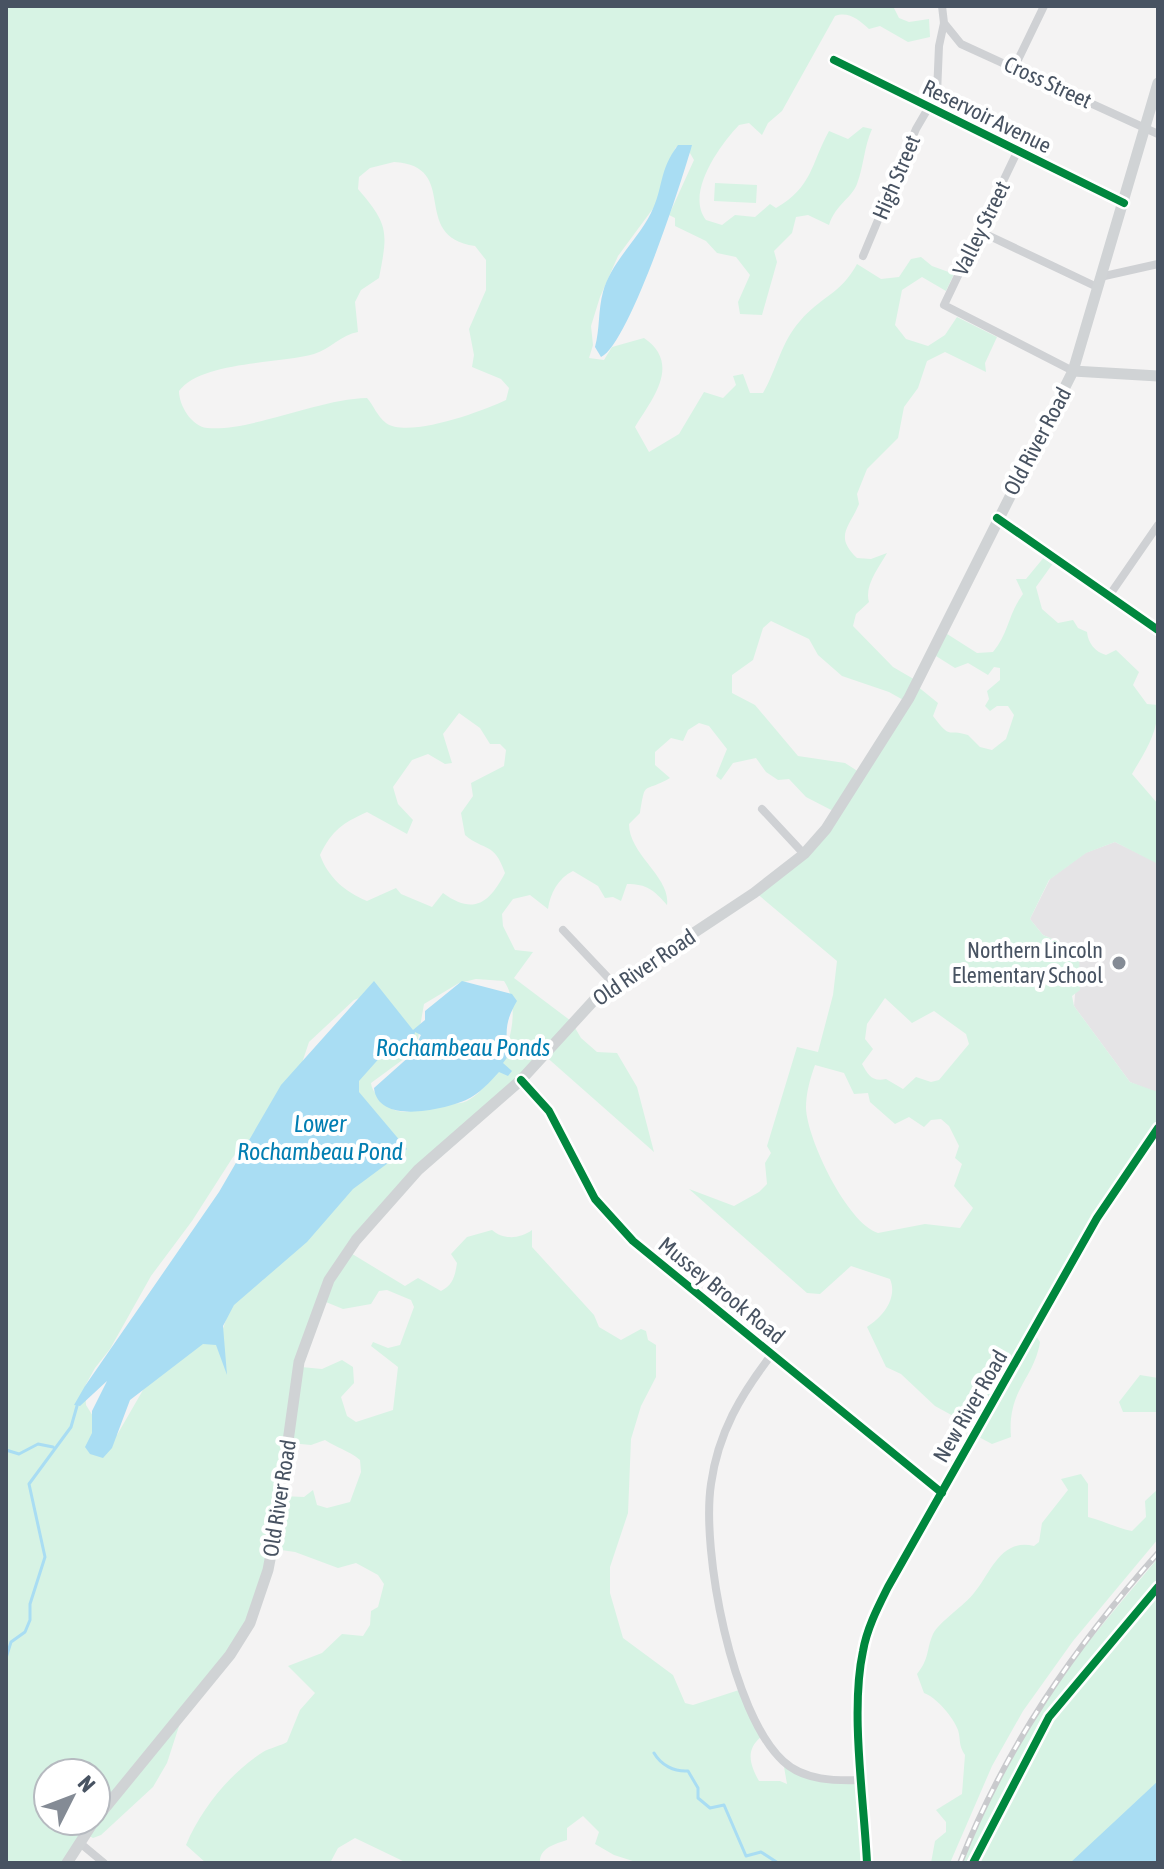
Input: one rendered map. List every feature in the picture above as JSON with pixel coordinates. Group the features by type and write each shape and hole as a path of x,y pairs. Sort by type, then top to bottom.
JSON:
{"main road":[{"name":"Old River Road","path":"112,1799 230,1655 250,1623 268,1570 276,1528 299,1362 329,1280 387,1202 448,1141 521,1080 583,1009 754,893 804,854 851,790 927,666 997,518 1073,371 1158,83"},
{"path":"1073,371 1092,375 1158,376"},
{"name":"Old River Road","path":"67,1863 84,1837"}],"street":[{"name":"High Street","path":"863,256 916,129 930,108 939,84 939,46 944,23 942,6"},
{"path":"1015,66 1044,6"},
{"name":"Cross Street","path":"944,23 961,44 1015,66 1158,134"},
{"name":"Reservoir Avenue","path":"834,60 1124,203"},
{"name":"Valley Street","path":"1018,150 944,305 1073,371"},
{"path":"979,231 1098,282 1158,264"},
{"path":"997,518 1158,630"},
{"path":"1109,596 1158,525"},
{"path":"762,809 804,854"},
{"path":"563,930 615,985"},
{"name":"Mussey Brook Road","path":"521,1080 549,1111 595,1199 633,1241 942,1493"},
{"name":"New River Road","path":"867,1863 859,1689 866,1639 888,1587 1097,1218 1158,1128"},
{"path":"772,1354 742,1393 730,1417 710,1486 710,1537 723,1624 737,1672 765,1741 783,1761 809,1776 836,1781 863,1780"},
{"path":"80,1843 104,1863"}],"shaded area":[{"name":"Northern Lincoln Elementary School","path":"1115,842 1158,863 1156,1093 1130,1082 1074,1006 1079,950 1043,935 1030,919 1050,879 1085,853"}],"green space":[{"path":"6,6 893,6 899,18 909,22 929,19 930,37 908,42 880,26 869,29 849,16 835,16 782,111 768,123 762,135 749,123 739,125 715,157 702,183 701,209 706,220 722,225 735,215 755,217 770,204 776,208 788,200 810,174 829,131 848,139 863,127 872,129 857,184 829,225 808,215 796,217 792,233 774,251 777,262 762,315 740,314 738,302 750,275 736,257 717,253 706,241 675,226 675,218 669,215 694,160 687,148 676,147 666,169 663,195 618,256 600,297 591,326 593,345 589,358 604,360 612,347 644,338 655,348 661,359 660,382 635,427 649,452 679,434 704,392 723,398 736,385 733,376 743,374 750,393 763,393 794,329 844,282 857,264 881,279 899,277 911,259 921,257 932,266 954,274 946,291 922,277 902,290 895,325 906,339 928,346 945,335 957,317 997,337 985,363 986,372 945,352 927,361 918,388 904,407 898,438 867,469 857,494 859,504 846,532 846,544 857,558 871,559 887,553 870,583 869,602 856,614 853,626 893,667 917,681 917,686 938,703 933,716 943,729 968,735 980,747 992,750 1006,739 1014,715 1008,706 997,706 990,711 985,706 989,699 987,691 1000,680 1000,668 994,667 988,675 968,663 955,668 936,656 944,632 977,653 993,652 1023,594 1016,579 1026,579 1045,556 1054,562 1036,587 1042,609 1058,623 1073,620 1078,628 1087,632 1095,649 1106,655 1116,650 1139,672 1133,685 1147,704 1158,705 1150,741 1132,774 1158,804 1158,864 1115,842 1086,853 1049,880 1030,919 1043,935 1079,950 1080,990 1072,996 1074,1006 1130,1082 1158,1092 1158,1128 1033,1331 1040,1342 1013,1408 1011,1437 992,1444 975,1435 975,1428 935,1406 901,1374 886,1367 867,1327 888,1306 892,1293 890,1279 851,1266 820,1294 807,1293 689,1189 734,1206 767,1184 765,1163 771,1153 767,1146 797,1047 818,1052 833,995 837,961 755,892 794,862 835,812 806,797 789,779 778,780 766,772 756,758 733,763 721,780 716,776 727,749 709,726 699,723 688,730 683,741 671,738 655,752 655,765 670,778 645,791 640,813 629,824 636,846 663,885 667,905 650,889 634,884 627,884 621,901 613,897 605,898 598,886 573,871 556,887 548,909 530,895 513,899 502,914 503,926 515,950 533,952 514,978 571,1021 581,1038 597,1052 617,1053 637,1087 654,1152 543,1054 455,1134 349,1252 405,1286 418,1278 441,1291 451,1283 455,1272 457,1263 451,1254 467,1237 492,1230 506,1237 517,1237 532,1230 532,1247 594,1315 599,1327 621,1340 641,1329 646,1331 648,1340 656,1345 656,1377 641,1406 631,1439 628,1513 610,1567 610,1593 623,1638 673,1675 685,1703 693,1705 739,1690 761,1737 751,1752 753,1769 759,1781 787,1784 783,1761 809,1776 863,1780 865,1863 639,1863 614,1855 595,1844 599,1832 583,1816 567,1828 567,1840 545,1850 540,1863 407,1863 355,1838 338,1848 330,1863 206,1863 186,1845 200,1818 239,1770 263,1752 287,1742 300,1710 315,1693 288,1666 322,1653 342,1634 363,1636 370,1625 371,1611 378,1607 384,1584 378,1575 356,1563 338,1568 295,1552 274,1549 251,1617 180,1723 167,1763 153,1787 112,1825 112,1757 32,1757 32,1837 84,1837 64,1863 6,1863","holes":["394,162 414,166 426,175 444,229 455,240 475,246 486,260 486,290 469,329 474,355 472,367 501,379 509,388 506,400 446,422 411,428 386,423 367,398 224,428 207,428 196,423 187,414 179,391 190,381 222,369 314,354 358,332 355,302 361,290 379,278 384,250 381,221 358,189 359,177 370,168","771,621 809,639 818,655 842,676 889,692 905,701 859,772 845,763 798,756 755,705 732,693 732,675 753,660 763,628","459,713 480,728 490,744 500,744 506,750 504,766 471,783 473,796 461,813 465,835 493,851 505,873 486,899 472,905 463,904 443,893 432,907 401,894 396,888 367,901 338,883 320,855 324,846 345,824 367,812 407,834 413,820 398,804 393,787 412,760 428,754 445,764 452,763 443,734","476,979 504,981 513,1011 511,1029 500,1064 479,1092 464,1102 402,1112 380,1099 371,1083 416,1050 424,1004 459,983","377,991 401,1044 394,1048 388,1045 348,1082 263,1280 231,1304 220,1338 192,1342 143,1390 117,1435 96,1421 86,1405 85,1386 110,1349 151,1276 192,1221 233,1157 266,1125 296,1081 309,1042 354,1000","885,998 912,1023 934,1011 966,1034 969,1044 939,1080 931,1082 916,1077 903,1089 886,1079 871,1077 866,1071 862,1064 873,1049 865,1039 867,1024","815,1065 844,1073 854,1094 868,1093 870,1102 895,1124 909,1117 924,1127 931,1120 941,1119 949,1126 959,1146 955,1158 962,1164 954,1186 973,1208 960,1228 925,1224 878,1233 854,1214 821,1159 808,1122 808,1091","387,1290 411,1300 414,1307 400,1345 388,1348 373,1342 371,1346 398,1367 393,1410 356,1422 347,1416 341,1397 354,1383 353,1367 342,1360 322,1369 301,1367 321,1300 343,1309 371,1304 379,1291","325,1440 360,1460 361,1472 350,1502 327,1508 317,1505 313,1490 304,1497 283,1496 290,1443 311,1445"]},
{"path":"715,183 757,185 756,203 714,201"},
{"path":"1140,1375 1158,1378 1158,1412 1123,1412 1119,1402"},
{"path":"1081,1474 1088,1484 1088,1517 1132,1531 1146,1517 1145,1501 1158,1489 1158,1539 1073,1641 1023,1711 992,1766 950,1863 931,1863 935,1841 946,1832 946,1822 936,1810 962,1794 965,1755 953,1720 939,1703 924,1693 917,1674 936,1629 970,1598 1005,1552 1013,1547 1034,1546 1039,1542 1042,1523 1068,1490 1061,1479"},
{"path":"1158,1558 1158,1782 1076,1863 962,1863 1002,1775 1044,1702 1107,1618"}],"water":[{"path":"678,145 692,145 666,224 626,323 613,346 601,357 595,347 601,299 607,281 651,213 667,163"},
{"name":"Lower Rochambeau Pond","path":"374,981 413,1030 425,1020 425,1011 462,981 512,994 517,1001 508,1021 509,1055 503,1063 512,1071 508,1076 499,1072 475,1094 455,1104 412,1112 399,1111 378,1100 374,1088 411,1055 421,1035 415,1032 414,1037 398,1050 391,1045 359,1081 359,1092 407,1149 353,1189 307,1242 234,1305 223,1326 227,1375 216,1345 203,1344 130,1400 112,1448 103,1458 90,1454 85,1447 92,1433 92,1411 107,1381 80,1406 74,1405 85,1386 219,1192 281,1085"},
{"path":"1158,1781 1158,1863 1070,1863"}],"waterway":[{"path":"6,1658 11,1642 25,1632 30,1620 30,1604 45,1557 29,1484 71,1427 77,1406"},
{"path":"6,1450 19,1454 38,1444 53,1447"},
{"path":"654,1753 668,1767 688,1771 698,1788 698,1798 710,1808 724,1805 746,1856 761,1852 778,1863"}],"railway":[{"path":"960,1863 999,1778 1045,1699 1099,1624 1158,1553"}],"cycle path":[{"path":"834,60 1124,203"},
{"path":"997,518 1158,630"},
{"path":"521,1080 549,1111 595,1199 633,1241 942,1493"},
{"path":"867,1863 858,1701 859,1675 870,1626 888,1587 1097,1218 1158,1128"},
{"path":"973,1863 1049,1717 1158,1587"}],"place":[{"name":"Northern Lincoln Elementary School","path":"1119,963"}],"water label":[{"name":"Rochambeau Ponds","path":"463,1048"}]}
